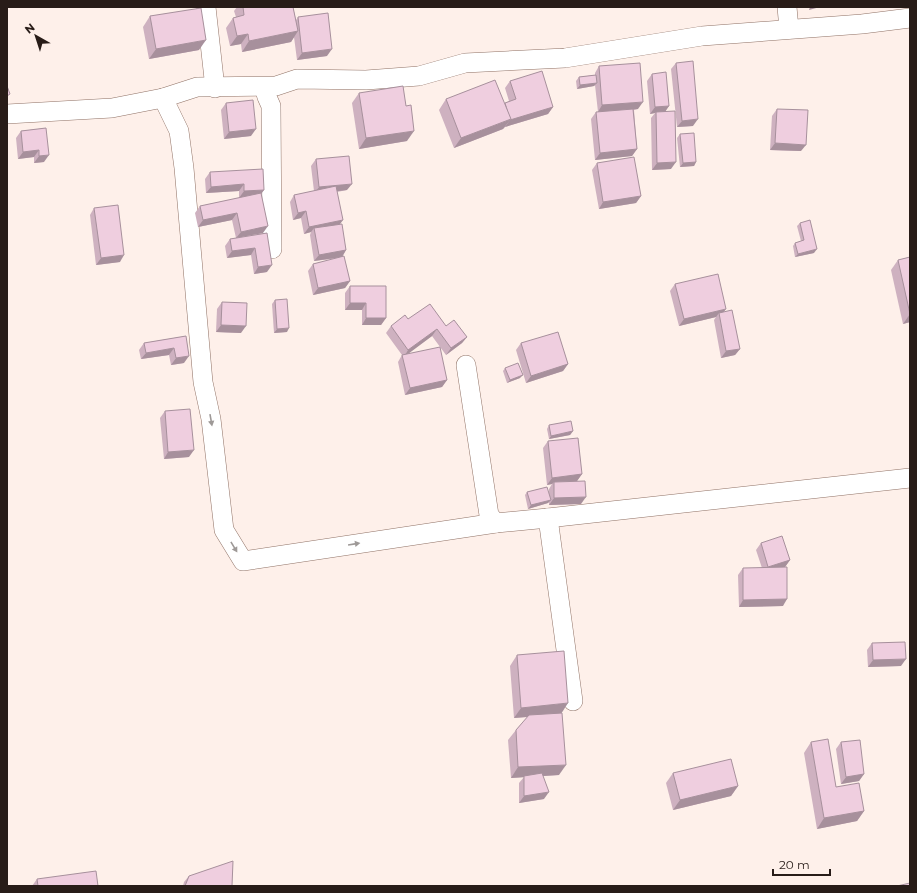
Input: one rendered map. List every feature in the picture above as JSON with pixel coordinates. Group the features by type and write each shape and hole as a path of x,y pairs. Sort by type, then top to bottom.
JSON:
{"street":[{"path":"206,7 215,88"},
{"path":"787,7 789,29"},
{"path":"7,114 112,108 163,98 197,87 264,87 276,86 297,79 366,80 419,76 465,63 565,58 702,36 862,24 910,18"},
{"path":"264,87 271,106 272,249"},
{"path":"163,98 179,131 184,168 203,382 211,418 224,530 243,561 496,523 910,478"},
{"path":"466,365 489,515 496,523"},
{"path":"548,518 573,701"}],"building":[{"path":"243,7 293,7 298,31 249,41 248,34 237,36 233,18 244,15"},
{"path":"201,8 206,40 156,49 150,16"},
{"path":"328,13 332,49 302,53 298,17"},
{"path":"693,61 698,119 682,121 676,63"},
{"path":"640,63 643,102 602,105 599,66"},
{"path":"542,71 553,107 510,120 505,103 516,99 510,81"},
{"path":"666,72 669,106 655,107 652,74"},
{"path":"596,75 597,83 580,85 579,77"},
{"path":"495,80 511,119 461,138 446,99"},
{"path":"7,86 10,94 7,96"},
{"path":"403,86 406,106 411,105 414,131 366,138 359,93"},
{"path":"253,100 256,129 229,132 226,103"},
{"path":"633,109 637,149 600,153 596,112"},
{"path":"777,109 808,110 806,145 775,143"},
{"path":"675,111 676,162 657,163 656,112"},
{"path":"46,128 49,155 39,156 39,150 23,152 21,131"},
{"path":"694,133 696,162 683,163 680,134"},
{"path":"349,156 352,184 319,187 316,159"},
{"path":"634,157 641,196 603,202 597,163"},
{"path":"263,169 264,190 244,191 244,184 211,187 210,172"},
{"path":"336,186 343,220 309,227 306,211 298,213 294,195"},
{"path":"261,193 268,226 241,232 237,213 203,220 200,206"},
{"path":"118,205 124,255 101,258 94,208"},
{"path":"810,220 817,249 798,254 795,243 804,240 800,223"},
{"path":"342,224 346,250 319,255 314,228"},
{"path":"267,233 272,265 258,267 255,248 232,251 230,239"},
{"path":"344,256 350,281 318,288 313,264"},
{"path":"910,257 910,314 898,260"},
{"path":"718,274 726,309 684,319 675,284"},
{"path":"350,286 386,286 386,318 366,318 366,303 350,303"},
{"path":"287,299 289,328 277,329 275,300"},
{"path":"222,302 247,303 246,326 221,325"},
{"path":"430,304 446,326 454,320 467,337 451,348 437,329 408,350 391,326 405,315 408,319"},
{"path":"732,310 740,349 726,351 719,313"},
{"path":"558,332 568,364 531,376 521,343"},
{"path":"186,336 189,356 176,358 174,348 146,353 144,343"},
{"path":"440,347 447,380 410,388 402,355"},
{"path":"518,363 523,375 510,380 505,368"},
{"path":"190,409 194,450 168,452 165,411"},
{"path":"571,421 573,431 551,436 549,425"},
{"path":"578,438 582,474 552,478 548,441"},
{"path":"585,481 586,497 554,498 554,482"},
{"path":"547,487 551,500 531,505 527,492"},
{"path":"782,536 790,560 768,567 761,543"},
{"path":"787,567 787,599 743,600 743,568"},
{"path":"905,642 906,659 873,660 872,643"},
{"path":"564,651 568,703 521,708 517,655"},
{"path":"562,713 566,765 518,767 516,730 529,715"},
{"path":"828,739 836,787 859,783 864,811 824,818 811,742"},
{"path":"860,740 864,774 846,777 841,742"},
{"path":"731,759 738,786 680,800 673,773"},
{"path":"542,773 549,792 524,796 524,776"},
{"path":"233,861 232,886 185,886 189,876"},
{"path":"96,871 98,886 38,886 37,879"},
{"path":"910,883 910,886 897,886"}]}
